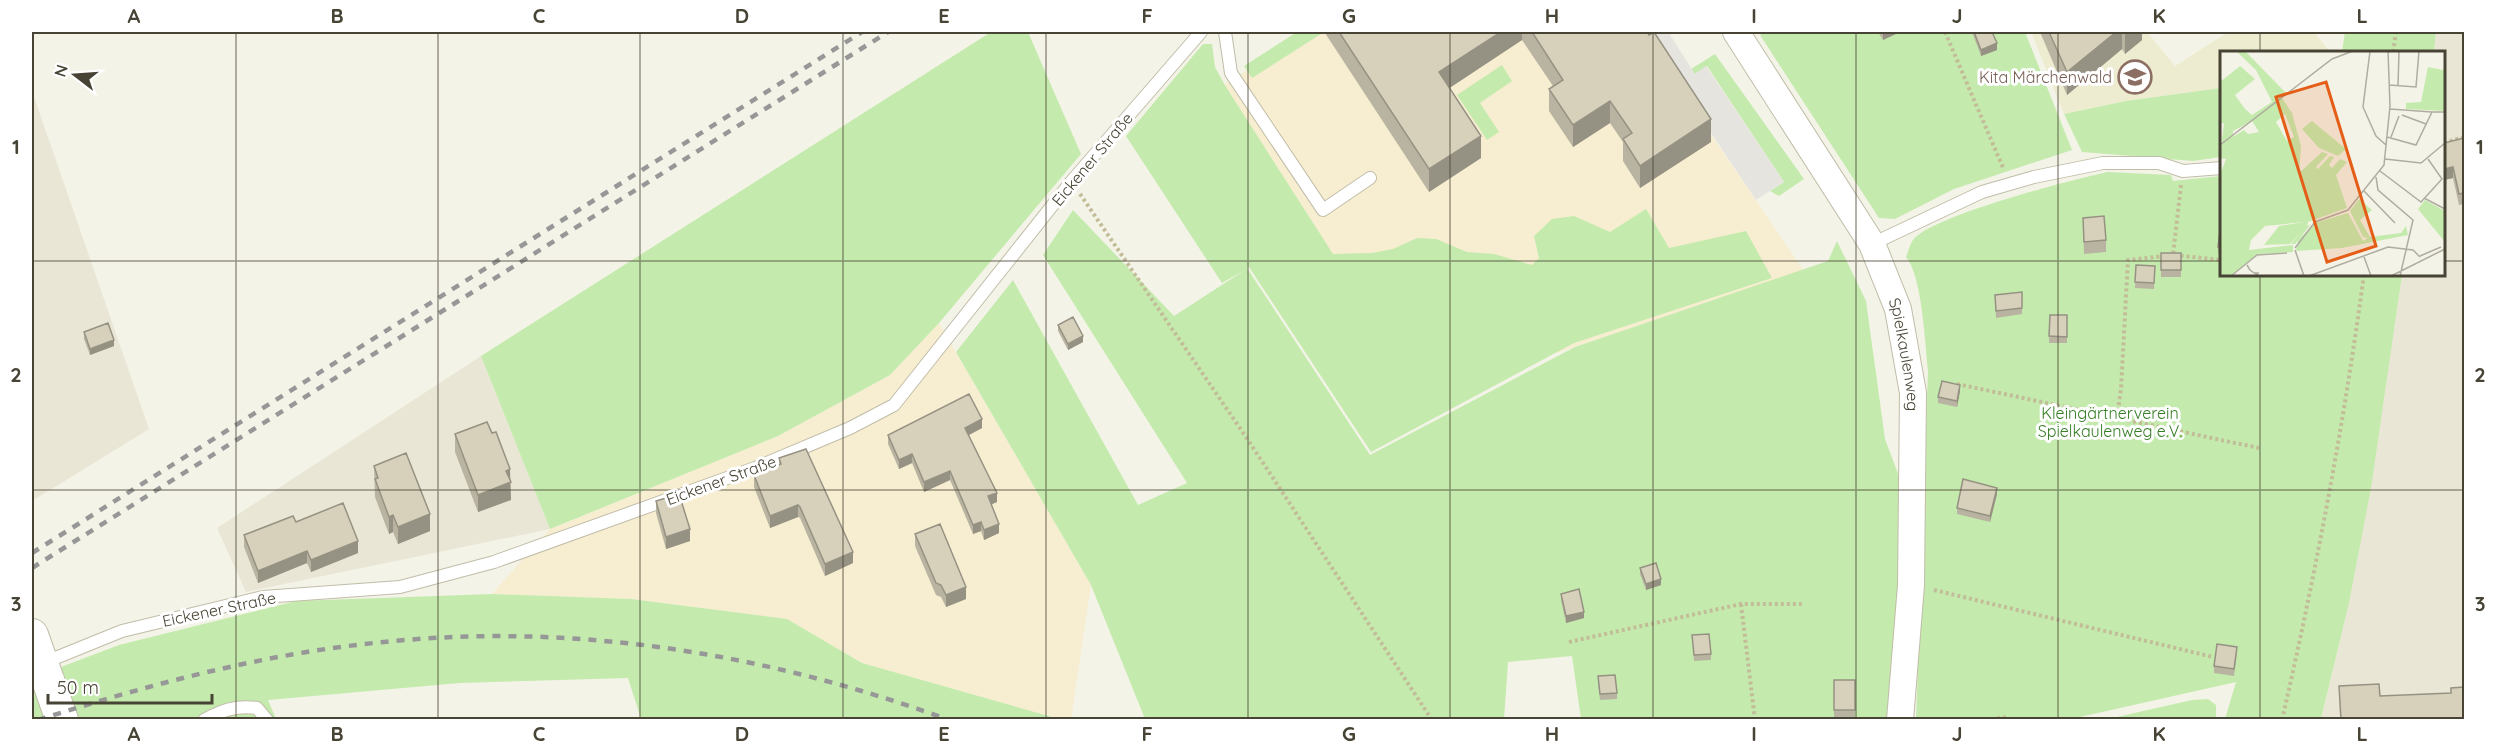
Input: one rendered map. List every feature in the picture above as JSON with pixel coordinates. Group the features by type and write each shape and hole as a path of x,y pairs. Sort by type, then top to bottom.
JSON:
{"street":[{"name":"Spielkaulenweg","path":"1736,32 1872,244 1898,309 1913,393 1911,585 1900,720"},
{"path":"36,650 62,720"}],"lane":[{"name":"Eickener Straße","path":"36,650 264,597 400,587 495,562 755,468 850,428 894,405 1071,182 1201,32"},
{"path":"1225,32 1231,73 1323,210 1370,178"},
{"path":"1872,244 1982,192 2103,163 2158,163 2183,171 2220,168"},
{"path":"204,720 227,708 241,706 257,708 267,720"}],"path":[{"path":"1945,32 2011,184"},
{"path":"2393,51 2396,32"},
{"path":"2445,143 2464,137"},
{"path":"2173,255 2183,171"},
{"path":"1071,182 1105,228 1242,430 1432,720"},
{"path":"2117,417 2121,389 2128,260 2173,255 2220,260"},
{"path":"2282,720 2310,599 2347,405 2364,276"},
{"path":"1952,383 2259,448"},
{"path":"1911,585 2213,657"},
{"path":"1569,642 1741,604 1804,604"},
{"path":"1741,604 1755,720"},
{"path":"1985,720 2008,717"}],"shaded area":[{"path":"1304,32 1641,32 1804,271 1401,404 1220,88"},
{"path":"1643,32 1675,32 1670,35 1695,74 1706,66 1784,182 1756,200"},
{"name":"Kita Märchenwald","path":"2031,32 2147,32 2175,66 2228,32 2314,32 2329,51 2220,51 2220,88 2126,101 2064,114"},
{"path":"2436,32 2464,32 2464,719 2321,720 2349,603 2370,488 2402,276 2445,276 2445,51 2434,51"},
{"path":"32,91 149,429 32,501"},
{"path":"939,323 1091,585 1071,720 1059,719 862,663 786,619 631,599 492,594 550,529 778,436 890,375"},
{"path":"481,356 550,529 246,592 217,528"}],"green space":[{"path":"991,32 1028,32 1081,154 939,323 890,375 778,436 550,529 481,356"},
{"path":"1297,32 1324,32 1252,78 1244,66"},
{"path":"1766,32 2025,32 2072,150 1954,189 1895,219 1879,218 1760,35"},
{"path":"2345,32 2436,32 2434,51 2342,51"},
{"path":"1203,44 1212,44 1215,67 1226,87 1333,254 1372,253 1393,249 1417,238 1436,239 1467,252 1494,254 1532,265 1539,258 1534,236 1552,219 1574,216 1610,232 1646,209 1669,248 1746,231 1772,278 1574,343 1371,452 1249,267 1247,268 1370,455 1575,347 1828,261 1837,241 1866,301 1885,439 1900,479 1897,624 1887,719 1581,719 1572,656 1508,662 1504,719 1145,719 1091,585 956,352 1013,280 1138,505 1187,483 1043,255 1073,210 1174,316 1245,270 1222,283 1126,136"},
{"path":"1715,54 1804,179 1779,196 1770,191 1784,182 1707,66 1695,74 1691,69"},
{"path":"1502,65 1512,81 1480,103 1499,132 1487,140 1457,95"},
{"path":"2220,88 2220,157 2193,161 2082,152 2064,114 2126,101"},
{"name":"Kleingärtnerverein Spielkaulenweg e.V.","path":"2108,172 2171,175 2173,181 2220,176 2220,276 2402,276 2371,488 2349,603 2321,719 2225,719 2236,682 2071,719 1916,719 1928,371 1919,294 1916,279 1906,257 1913,240 1925,230 1946,220 2066,182"},
{"path":"492,594 631,599 787,619 862,663 1059,719 641,719 628,678 460,683 268,700 276,719 32,719 32,656 40,675 119,645 296,601"},
{"path":"2208,699 2216,705 2216,719 2108,719 2192,700"}],"building":[{"path":"1339,32 1501,32 1439,72 1481,136 1429,169"},
{"path":"1532,32 1647,32 1649,35 1654,32 1711,119 1640,166 1623,139 1632,133 1610,101 1573,125 1549,89 1563,80"},
{"path":"1974,32 1992,32 1997,43 1981,50"},
{"path":"2049,32 2116,32 2067,72"},
{"path":"2464,138 2464,193 2459,194 2453,167 2445,169 2445,143"},
{"path":"2104,216 2106,240 2084,242 2083,218"},
{"path":"2161,253 2181,253 2181,270 2161,270"},
{"path":"2136,265 2155,266 2154,283 2135,282"},
{"path":"2022,292 2022,308 1996,311 1995,295"},
{"path":"2050,315 2067,315 2067,337 2049,336"},
{"path":"1073,317 1083,336 1068,344 1058,325"},
{"path":"108,323 114,340 90,349 84,332"},
{"path":"1942,381 1960,385 1957,401 1938,397"},
{"path":"969,394 982,419 965,428 997,493 988,496 999,524 984,530 981,522 973,525 950,471 924,482 912,454 899,460 888,435"},
{"path":"487,422 492,433 496,432 510,469 506,471 511,482 478,495 455,434"},
{"path":"806,449 853,552 825,564 800,507 798,505 770,516 754,475 781,464 779,458"},
{"path":"406,453 430,514 398,527 393,515 389,517 375,479 378,478 374,466"},
{"path":"1963,479 1997,488 1990,516 1957,508"},
{"path":"679,494 690,529 666,537 656,501"},
{"path":"343,503 358,541 311,560 307,551 258,571 244,535 293,516 296,522"},
{"path":"940,524 966,587 946,595 941,585 936,583 915,534"},
{"path":"1656,563 1661,579 1646,584 1640,568"},
{"path":"1579,589 1584,612 1566,616 1561,594"},
{"path":"1709,634 1711,654 1694,655 1692,635"},
{"path":"2217,644 2237,647 2234,669 2214,666"},
{"path":"1615,675 1617,693 1600,694 1598,676"},
{"path":"1834,680 1855,680 1855,710 1834,710"},
{"path":"2379,684 2380,696 2451,693 2451,688 2464,687 2464,720 2341,720 2339,686"}],"railway":[{"path":"32,553 862,32"},
{"path":"32,568 888,32"},
{"path":"38,720 166,682 296,654 384,642 456,637 528,636 600,640 742,661 812,677 949,720"}],"place":[{"name":"Kita Märchenwald","path":"2135,77"}]}
